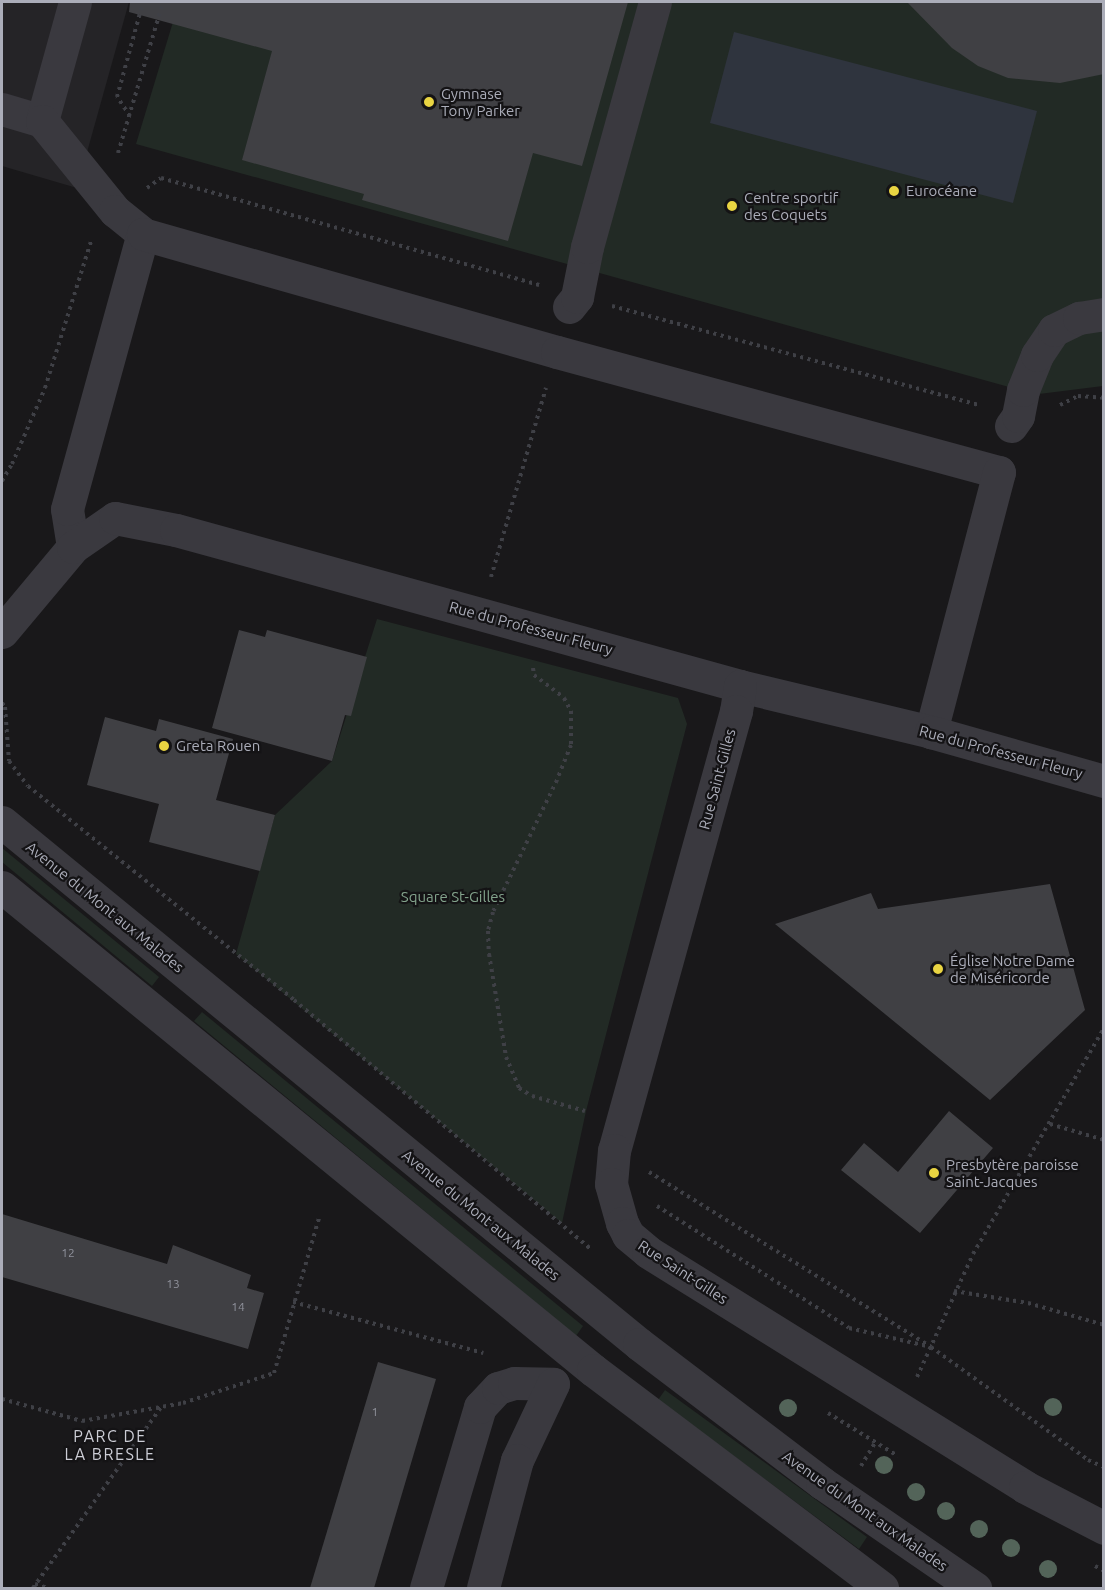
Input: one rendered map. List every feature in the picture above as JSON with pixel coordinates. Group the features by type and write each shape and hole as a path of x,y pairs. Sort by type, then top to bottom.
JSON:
{"street":[{"path":"42,121 75,2"},
{"path":"569,307 577,297 587,248 655,2"},
{"path":"2,109 42,121 115,211 143,234 557,352 999,472 931,732"},
{"path":"73,547 68,509 143,234"},
{"path":"1011,426 1018,416 1023,390 1037,354 1054,330 1079,318 1104,314"},
{"name":"Rue du Professeur Fleury","path":"2,632 73,547 115,518 176,530 740,686 931,732 1104,781"},
{"name":"Rue Saint-Gilles","path":"740,686 614,1150 611,1184 617,1209 628,1235 648,1252 1025,1487 1104,1528"},
{"name":"Avenue du Mont aux Malades","path":"2,822 639,1344 822,1483 975,1588"},
{"path":"2,887 593,1370 882,1588"},
{"path":"426,1588 480,1407 498,1388 514,1383 553,1384 593,1370 639,1344"},
{"path":"483,1588 518,1460 553,1384"}],"path":[{"path":"130,116 117,97 143,2"},
{"path":"116,160 163,2"},
{"path":"480,615 557,352"},
{"path":"1057,406 1078,396 1104,398"},
{"path":"532,660 534,675 564,698 571,711 571,745 558,780 493,912 488,931 489,954 506,1057 519,1088 532,1096 591,1112"},
{"path":"2,703 5,707 9,761 28,786 294,1000 594,1252"},
{"path":"856,1474 922,1369 954,1291 994,1216 1050,1124 1104,1028"},
{"path":"1050,1124 1104,1140"},
{"path":"614,1150 931,1347 1088,1460 1104,1467"},
{"path":"652,1203 849,1328 931,1347"},
{"path":"2,1399 82,1421 183,1403 274,1373 319,1218"},
{"path":"954,1291 1028,1303 1104,1325"},
{"path":"293,1302 489,1355"},
{"path":"33,1588 162,1407"},
{"path":"825,1411 875,1443"},
{"path":"35,1584 47,1588"}],"shaded area":[{"path":"2,2 129,2 77,188 2,166"},
{"path":"734,32 1037,111 1013,203 710,123"}],"green space":[{"name":"Centre sportif des Coquets","path":"179,2 1103,2 1103,386 1039,394 1009,387 136,144"},
{"name":"Square St-Gilles","path":"377,619 678,698 687,724 586,1111 562,1223 236,954 275,815 332,761"},
{"path":"2,848 159,977 152,986 2,862"},
{"path":"202,1012 583,1326 576,1336 194,1021"},
{"path":"665,1390 867,1537 859,1549 658,1400"}],"building":[{"name":"Gymnase Tony Parker","path":"130,2 628,2 582,166 533,153 508,241 362,200 364,194 242,160 272,51 129,12"},
{"path":"907,2 1104,2 1104,74 1060,83 1008,78 978,66 952,48"},
{"path":"239,630 265,637 267,630 367,657 351,716 345,715 332,761 212,728"},
{"path":"105,717 156,731 159,719 233,739 216,800 275,815 260,871 149,842 159,804 87,785"},
{"name":"Église Notre Dame de Miséricorde","path":"1050,884 1085,1010 990,1100 775,924 871,893 878,909"},
{"name":"Presbytère paroisse Saint-Jacques","path":"949,1111 993,1148 920,1233 841,1170 864,1143 898,1172"},
{"path":"2,1214 167,1264 173,1245 251,1275 247,1288 264,1293 248,1349 2,1277"},
{"path":"378,1362 436,1379 374,1588 310,1588"}],"place":[{"name":"Gymnase Tony Parker","path":"429,102"},
{"name":"Eurocéane","path":"894,191"},
{"name":"Centre sportif des Coquets","path":"732,206"},
{"name":"Greta Rouen","path":"164,746"},
{"name":"Église Notre Dame de Miséricorde","path":"938,969"},
{"name":"Presbytère paroisse Saint-Jacques","path":"934,1173"}],"district":[{"name":"PARC DE LA BRESLE","path":"110,1445"}]}
